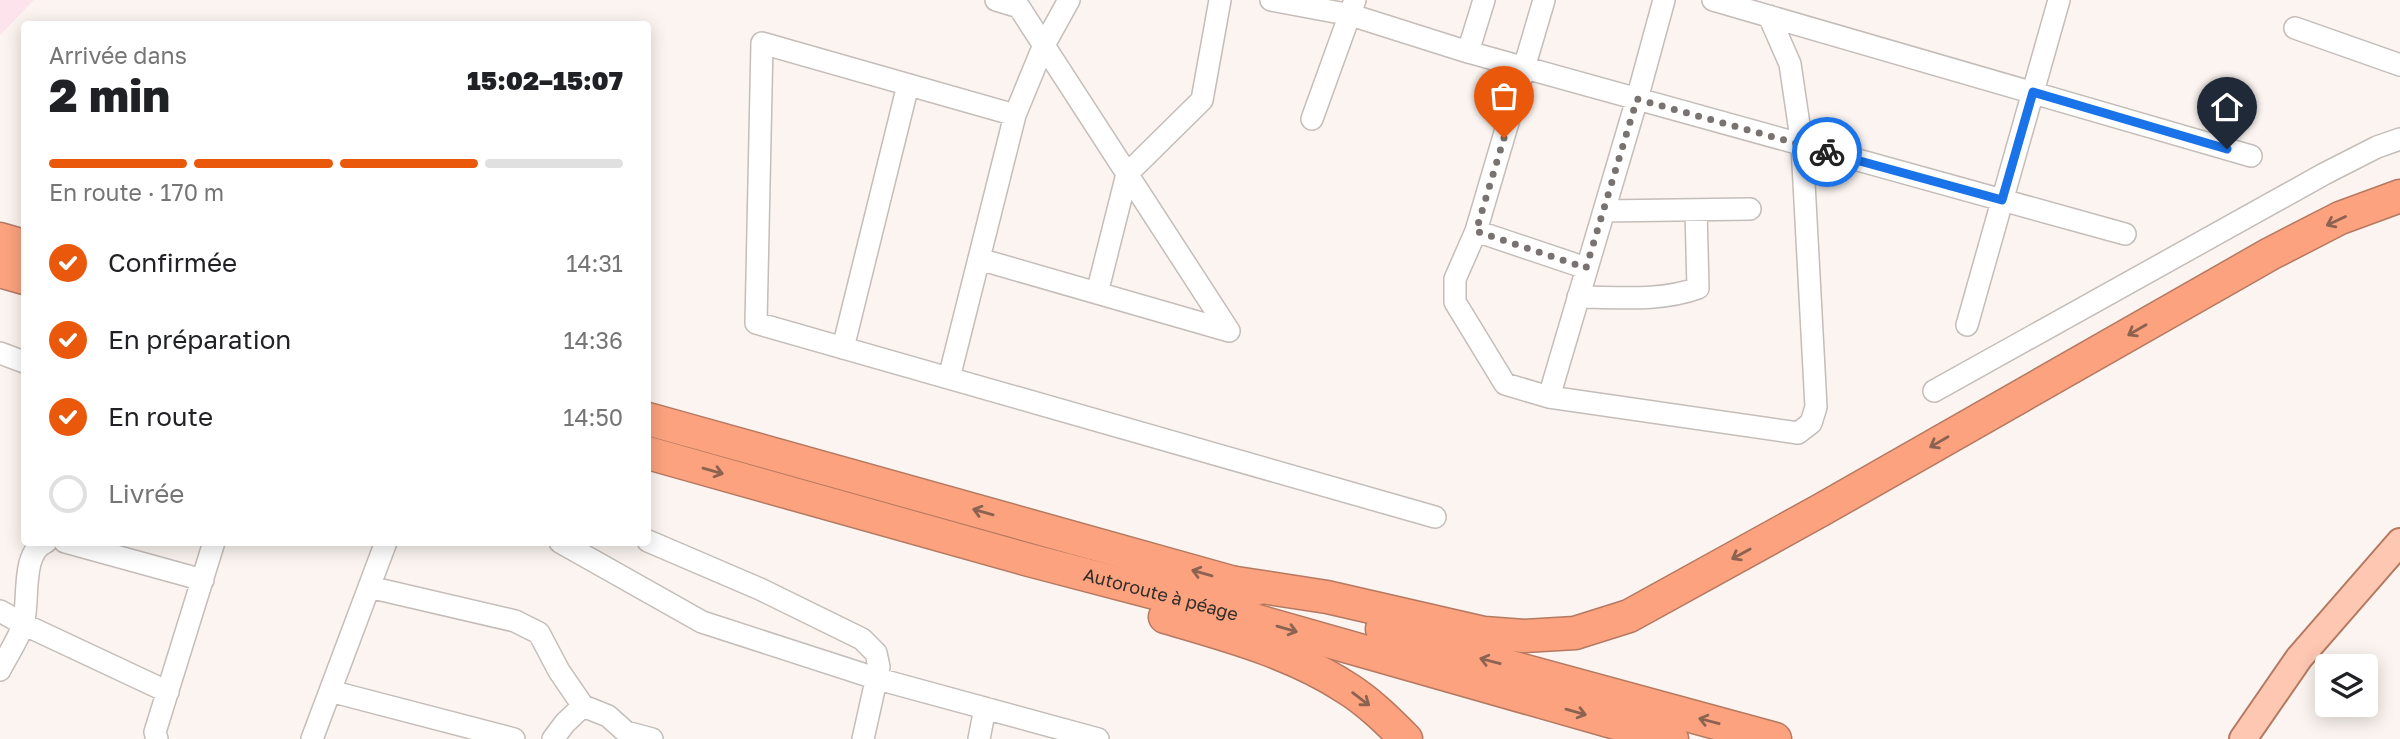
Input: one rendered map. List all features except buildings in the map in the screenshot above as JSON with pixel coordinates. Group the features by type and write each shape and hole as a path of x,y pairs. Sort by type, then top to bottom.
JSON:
{"highway":[{"path":"1236,583 1327,597 1485,633 1546,636 1598,627 1629,616 1821,510 2270,254 2340,218 2400,196"},
{"path":"0,239 21,245"},
{"path":"0,271 21,277"},
{"path":"651,420 1236,583 1430,645 1775,739"},
{"name":"Autoroute à péage","path":"651,454 1029,560 1214,608 1672,739"},
{"path":"1029,560 1069,583 1122,603 1248,642 1302,664 1345,686 1381,713 1406,739"}],"main road":[{"path":"2243,739 2299,658 2400,542"}],"street":[{"path":"979,259 1229,331 1019,7 996,0"},
{"path":"949,378 1015,115 1043,47 1069,0"},
{"path":"1097,293 1127,174 1202,100 1220,0"},
{"path":"1271,0 1353,7 1468,52 2125,234"},
{"path":"1468,52 1484,0"},
{"path":"1544,0 1476,231 1455,279 1455,302 1506,384 1549,397 1798,433 1811,424 1816,407 1802,145 1790,64 1769,16"},
{"path":"1549,397 1664,0"},
{"path":"1713,0 2251,156"},
{"path":"1967,325 2059,0"},
{"path":"1312,118 1353,7"},
{"path":"2295,28 2400,65"},
{"path":"1015,115 762,43 756,323 1435,517"},
{"path":"843,348 908,85"},
{"path":"1934,391 2324,174 2377,147 2400,139"},
{"path":"1578,297 1652,297 1698,288 1696,209"},
{"path":"1604,211 1750,209"},
{"path":"1476,231 1586,268"},
{"path":"0,353 21,361"},
{"path":"651,542 760,589 862,639 876,653 879,667 863,739"},
{"path":"0,670 23,624 31,556 39,546"},
{"path":"80,546 203,580"},
{"path":"157,739 156,732 214,546"},
{"path":"318,736 330,691 384,546"},
{"path":"567,546 702,622 878,679 1098,739"},
{"path":"369,587 515,621 540,633 559,671 583,706 608,716 626,736 652,739"},
{"path":"0,611 168,692"},
{"path":"330,691 514,739"},
{"path":"553,739 583,706"},
{"path":"978,739 985,708"}],"shaded area":[{"path":"0,0 34,0 0,35"}],"way so far":[{"path":"1504,138 1476,231 1586,268 1637,99 1827,152"}],"route":[{"path":"1827,152 2002,200 2033,92 2227,149"}]}
